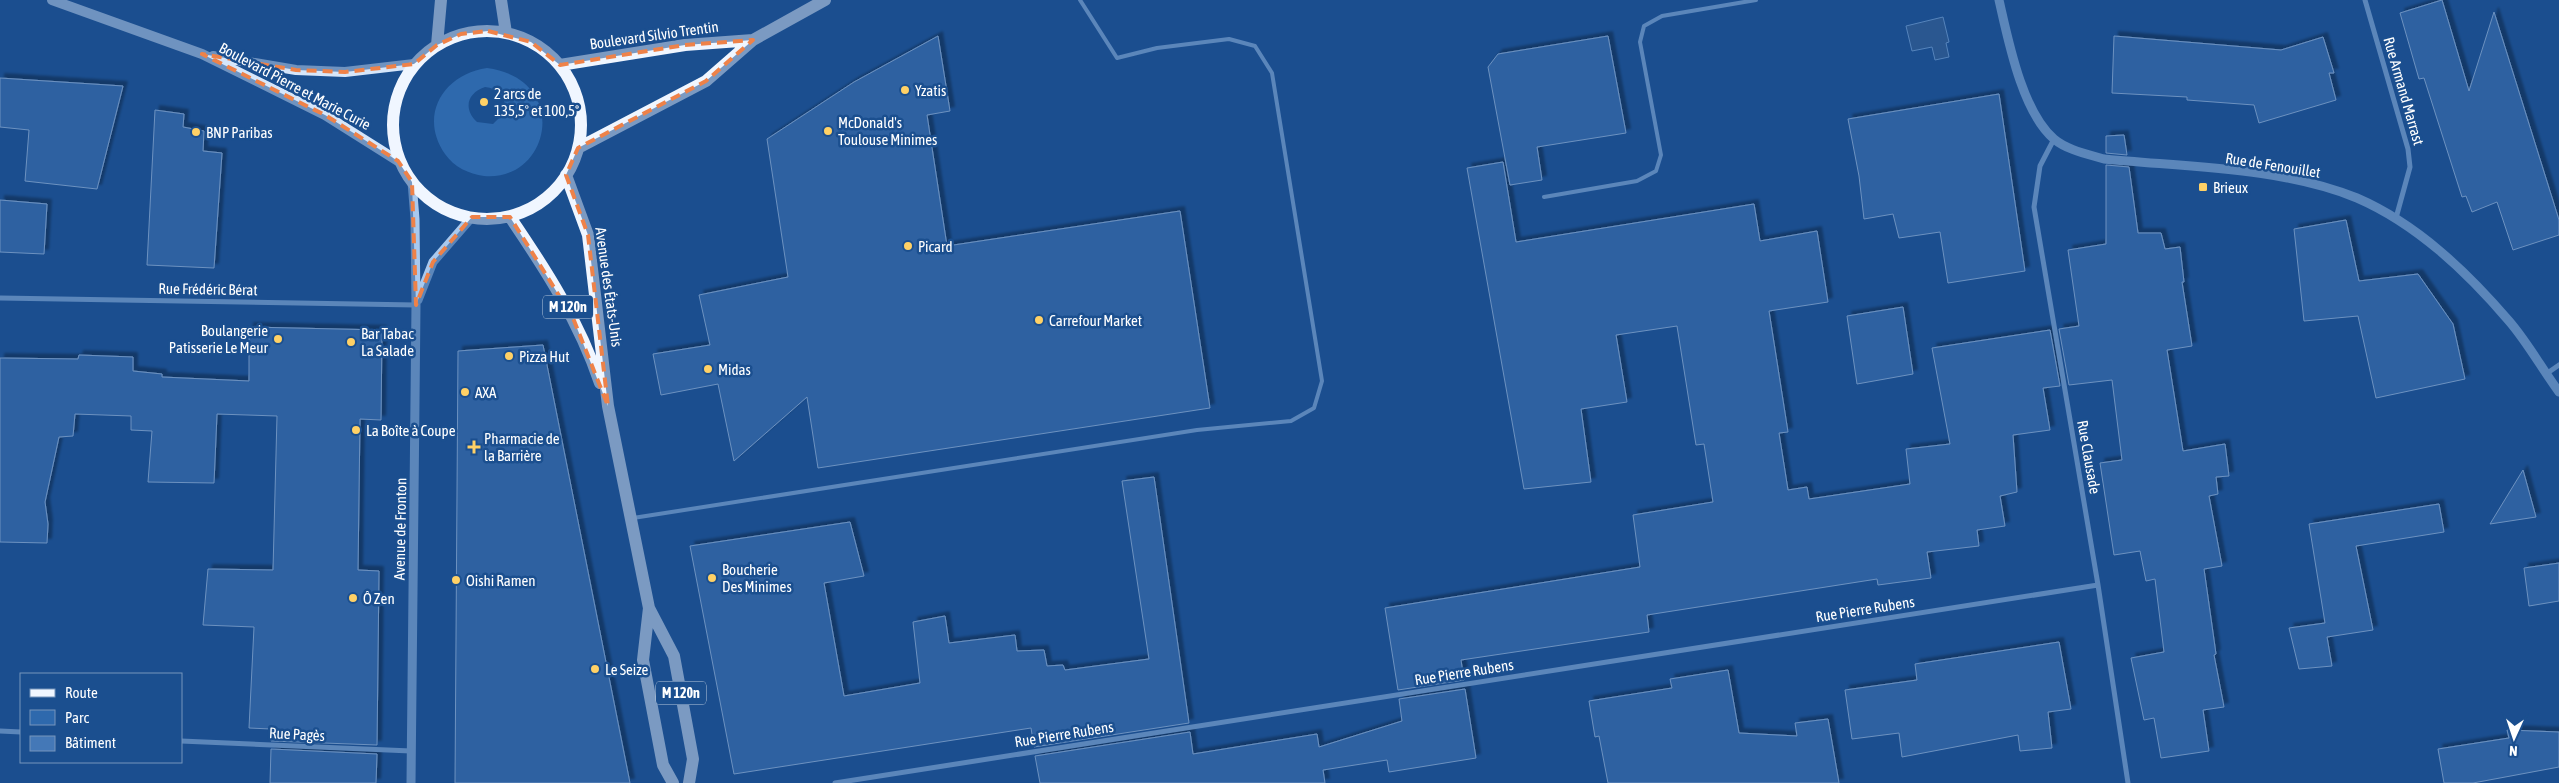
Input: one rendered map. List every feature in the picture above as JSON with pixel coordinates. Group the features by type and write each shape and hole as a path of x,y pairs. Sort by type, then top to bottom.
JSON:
{"main road":[{"name":"Boulevard Pierre et Marie Curie","path":"52,0 202,54 325,115 398,161"},
{"path":"437,45 441,0"},
{"path":"501,0 506,34"},
{"name":"Boulevard Silvio Trentin","path":"578,148 706,80 753,40 825,0"},
{"path":"488,31 506,34 531,42 547,52 560,65 572,85 579,107 581,130 578,148 566,175 550,193 530,208 510,216 472,217 448,210 428,198 412,182 398,161 393,131 393,113 401,87 414,64 437,45 461,34 488,31"},
{"name":"Boulevard Silvio Trentin","path":"560,65 685,45 753,40"},
{"name":"Boulevard Pierre et Marie Curie","path":"202,54 296,70 345,72 414,64"},
{"name":"Avenue des États-Unis","path":"566,175 588,235 608,406 649,608 674,656 693,759 689,783"},
{"name":"Avenue des États-Unis","path":"510,216 558,290 587,345 608,406"},
{"name":"Avenue des États-Unis","path":"649,608 643,660 663,765 673,783"}],"street":[{"name":"Rue de Fenouillet","path":"1999,0 2015,65 2034,111 2042,125 2054,139 2078,151 2104,159 2244,172 2319,185 2358,199 2396,218 2428,241 2496,306 2524,339 2559,392"},
{"name":"Rue Armand Marrast","path":"2364,0 2408,149 2410,167 2396,218"},
{"name":"Rue Clausade","path":"2054,139 2040,166 2034,207 2098,585 2128,783"},
{"name":"Avenue de Fronton","path":"411,783 416,305 415,219 412,182"},
{"name":"Avenue de Fronton","path":"416,305 433,262 472,217"},
{"name":"Rue Frédéric Bérat","path":"0,298 416,305"},
{"path":"2546,374 2559,365"},
{"name":"Rue Pierre Rubens","path":"834,783 2098,585"},
{"path":"0,731 20,732"},
{"name":"Rue Pagès","path":"182,741 411,751"}],"lane":[{"path":"630,518 1197,430 1291,421 1314,408 1322,381 1272,73 1255,46 1229,39 1156,48 1117,58 1080,0"},
{"path":"1544,197 1637,181 1656,171 1662,155 1640,42 1644,26 1662,16 1756,0"}],"highlighted area":[{"path":"488,31 531,42 560,65 685,45 753,40 706,81 578,148 566,175 588,235 608,406 573,318 510,217 472,217 433,262 416,305 412,182 398,161 325,115 202,54 296,70 345,72 414,64 437,45 461,34"}],"green space":[{"path":"487,68 514,76 531,90 541,109 542,128 537,147 525,163 507,174 484,176 462,169 449,159 437,139 434,125 435,111 440,99 458,78","holes":["485,87 491,88 502,95 505,103 504,113 493,124 477,122 470,112 469,102 471,97 474,93"]}],"shaded area":[{"path":"1943,17 1949,42 1946,43 1949,57 1935,60 1932,47 1912,51 1906,26"}],"building":[{"path":"2442,0 2469,91 2494,12 2559,220 2559,235 2513,250 2497,202 2472,212 2466,196 2462,197 2424,78 2419,79 2400,13"},
{"path":"938,36 950,111 927,115 947,246 1180,211 1210,408 818,468 807,397 734,461 718,384 661,395 653,354 710,345 699,295 788,277 767,139 854,82"},
{"path":"1608,36 1626,133 1537,147 1542,180 1510,185 1488,67 1498,54"},
{"path":"2114,36 2281,50 2323,37 2334,73 2329,73 2336,100 2259,123 2254,105 2187,100 2187,97 2112,93"},
{"path":"0,78 123,86 97,189 25,181 29,130 0,127"},
{"path":"1999,94 2025,271 1948,283 1940,232 1899,238 1893,214 1864,219 1859,176 1848,119"},
{"path":"155,110 184,114 183,127 204,131 203,151 222,153 214,268 147,265"},
{"path":"2124,135 2127,155 2106,153 2106,136"},
{"path":"1503,162 1516,242 1754,204 1760,241 1817,231 1828,302 1769,311 1788,432 1779,433 1788,490 1807,487 1809,499 1910,484 1906,449 1950,444 1932,348 2050,330 2060,386 2043,388 2050,430 2013,435 2017,492 2000,496 2005,526 1977,530 1979,546 1927,552 1931,578 1878,585 1877,579 1647,615 1649,632 1461,660 1464,680 1398,690 1385,608 1640,567 1633,515 1713,502 1704,444 1696,445 1677,326 1616,335 1627,402 1581,409 1591,482 1524,489 1467,168"},
{"path":"2106,165 2129,167 2138,233 2161,233 2165,249 2180,247 2184,282 2182,282 2192,346 2167,350 2183,451 2225,444 2229,476 2216,477 2218,494 2209,496 2222,566 2204,569 2216,654 2214,655 2224,707 2203,710 2209,751 2161,758 2154,718 2144,720 2131,658 2164,652 2155,579 2146,581 2140,551 2114,555 2100,463 2122,460 2112,380 2069,385 2059,329 2079,326 2068,250 2106,244"},
{"path":"0,200 47,204 44,254 0,252"},
{"path":"2346,220 2359,281 2418,274 2453,324 2465,379 2376,398 2358,316 2304,321 2294,229"},
{"path":"1903,307 1913,374 1857,384 1847,316"},
{"path":"249,327 382,330 381,420 360,419 358,570 379,571 377,745 271,741 271,729 249,728 254,627 203,625 208,569 273,570 277,416 217,414 214,483 148,482 152,431 131,430 131,416 75,414 73,436 59,437 45,502 48,524 47,543 0,542 0,358 78,359 79,355 133,357 133,371 162,374 162,377 249,381"},
{"path":"543,345 630,783 455,783 458,351"},
{"path":"2523,470 2536,517 2490,524"},
{"path":"1154,477 1189,723 1034,747 1031,728 734,774 690,546 850,522 864,576 824,583 844,696 920,683 913,622 945,616 949,643 1015,635 1017,651 1044,650 1047,666 1063,665 1065,670 1149,659 1122,481"},
{"path":"2439,504 2444,532 2356,546 2373,630 2327,637 2332,666 2299,669 2289,628 2325,623 2309,524"},
{"path":"2559,563 2559,601 2529,606 2524,568"},
{"path":"2059,642 2071,709 2048,712 2052,748 2020,751 2018,735 1902,757 1899,733 1852,739 1845,690 1917,680 1915,664"},
{"path":"1728,670 1739,733 1797,736 1795,723 1828,719 1839,783 1608,783 1599,736 1595,737 1589,701 1672,688 1670,679"},
{"path":"1465,689 1476,758 1389,772 1387,760 1323,770 1325,783 1040,783 1035,756 1190,732 1193,754 1317,734 1319,747 1402,721 1399,699"},
{"path":"2507,730 2559,732 2559,767 2473,783 2444,783 2438,749 2509,738"},
{"path":"271,749 377,754 376,783 270,783"}],"place":[{"name":"Yzatis","path":"905,90"},
{"name":"2 arcs de 135,5° et 100,5°","path":"484,102"},
{"name":"McDonald's Toulouse Minimes","path":"828,131"},
{"name":"BNP Paribas","path":"196,132"},
{"name":"Brieux","path":"2203,187"},
{"name":"Picard","path":"908,246"},
{"name":"Carrefour Market","path":"1039,320"},
{"name":"Boulangerie Patisserie Le Meur","path":"278,339"},
{"name":"Bar Tabac La Salade","path":"351,342"},
{"name":"Pizza Hut","path":"509,356"},
{"name":"Midas","path":"708,369"},
{"name":"AXA","path":"465,392"},
{"name":"La Boîte à Coupe","path":"356,430"},
{"name":"Pharmacie de la Barrière","path":"474,447"},
{"name":"Boucherie Des Minimes","path":"712,578"},
{"name":"Oishi Ramen","path":"456,580"},
{"name":"Ô Zen","path":"353,598"},
{"name":"Le Seize","path":"595,669"}]}
